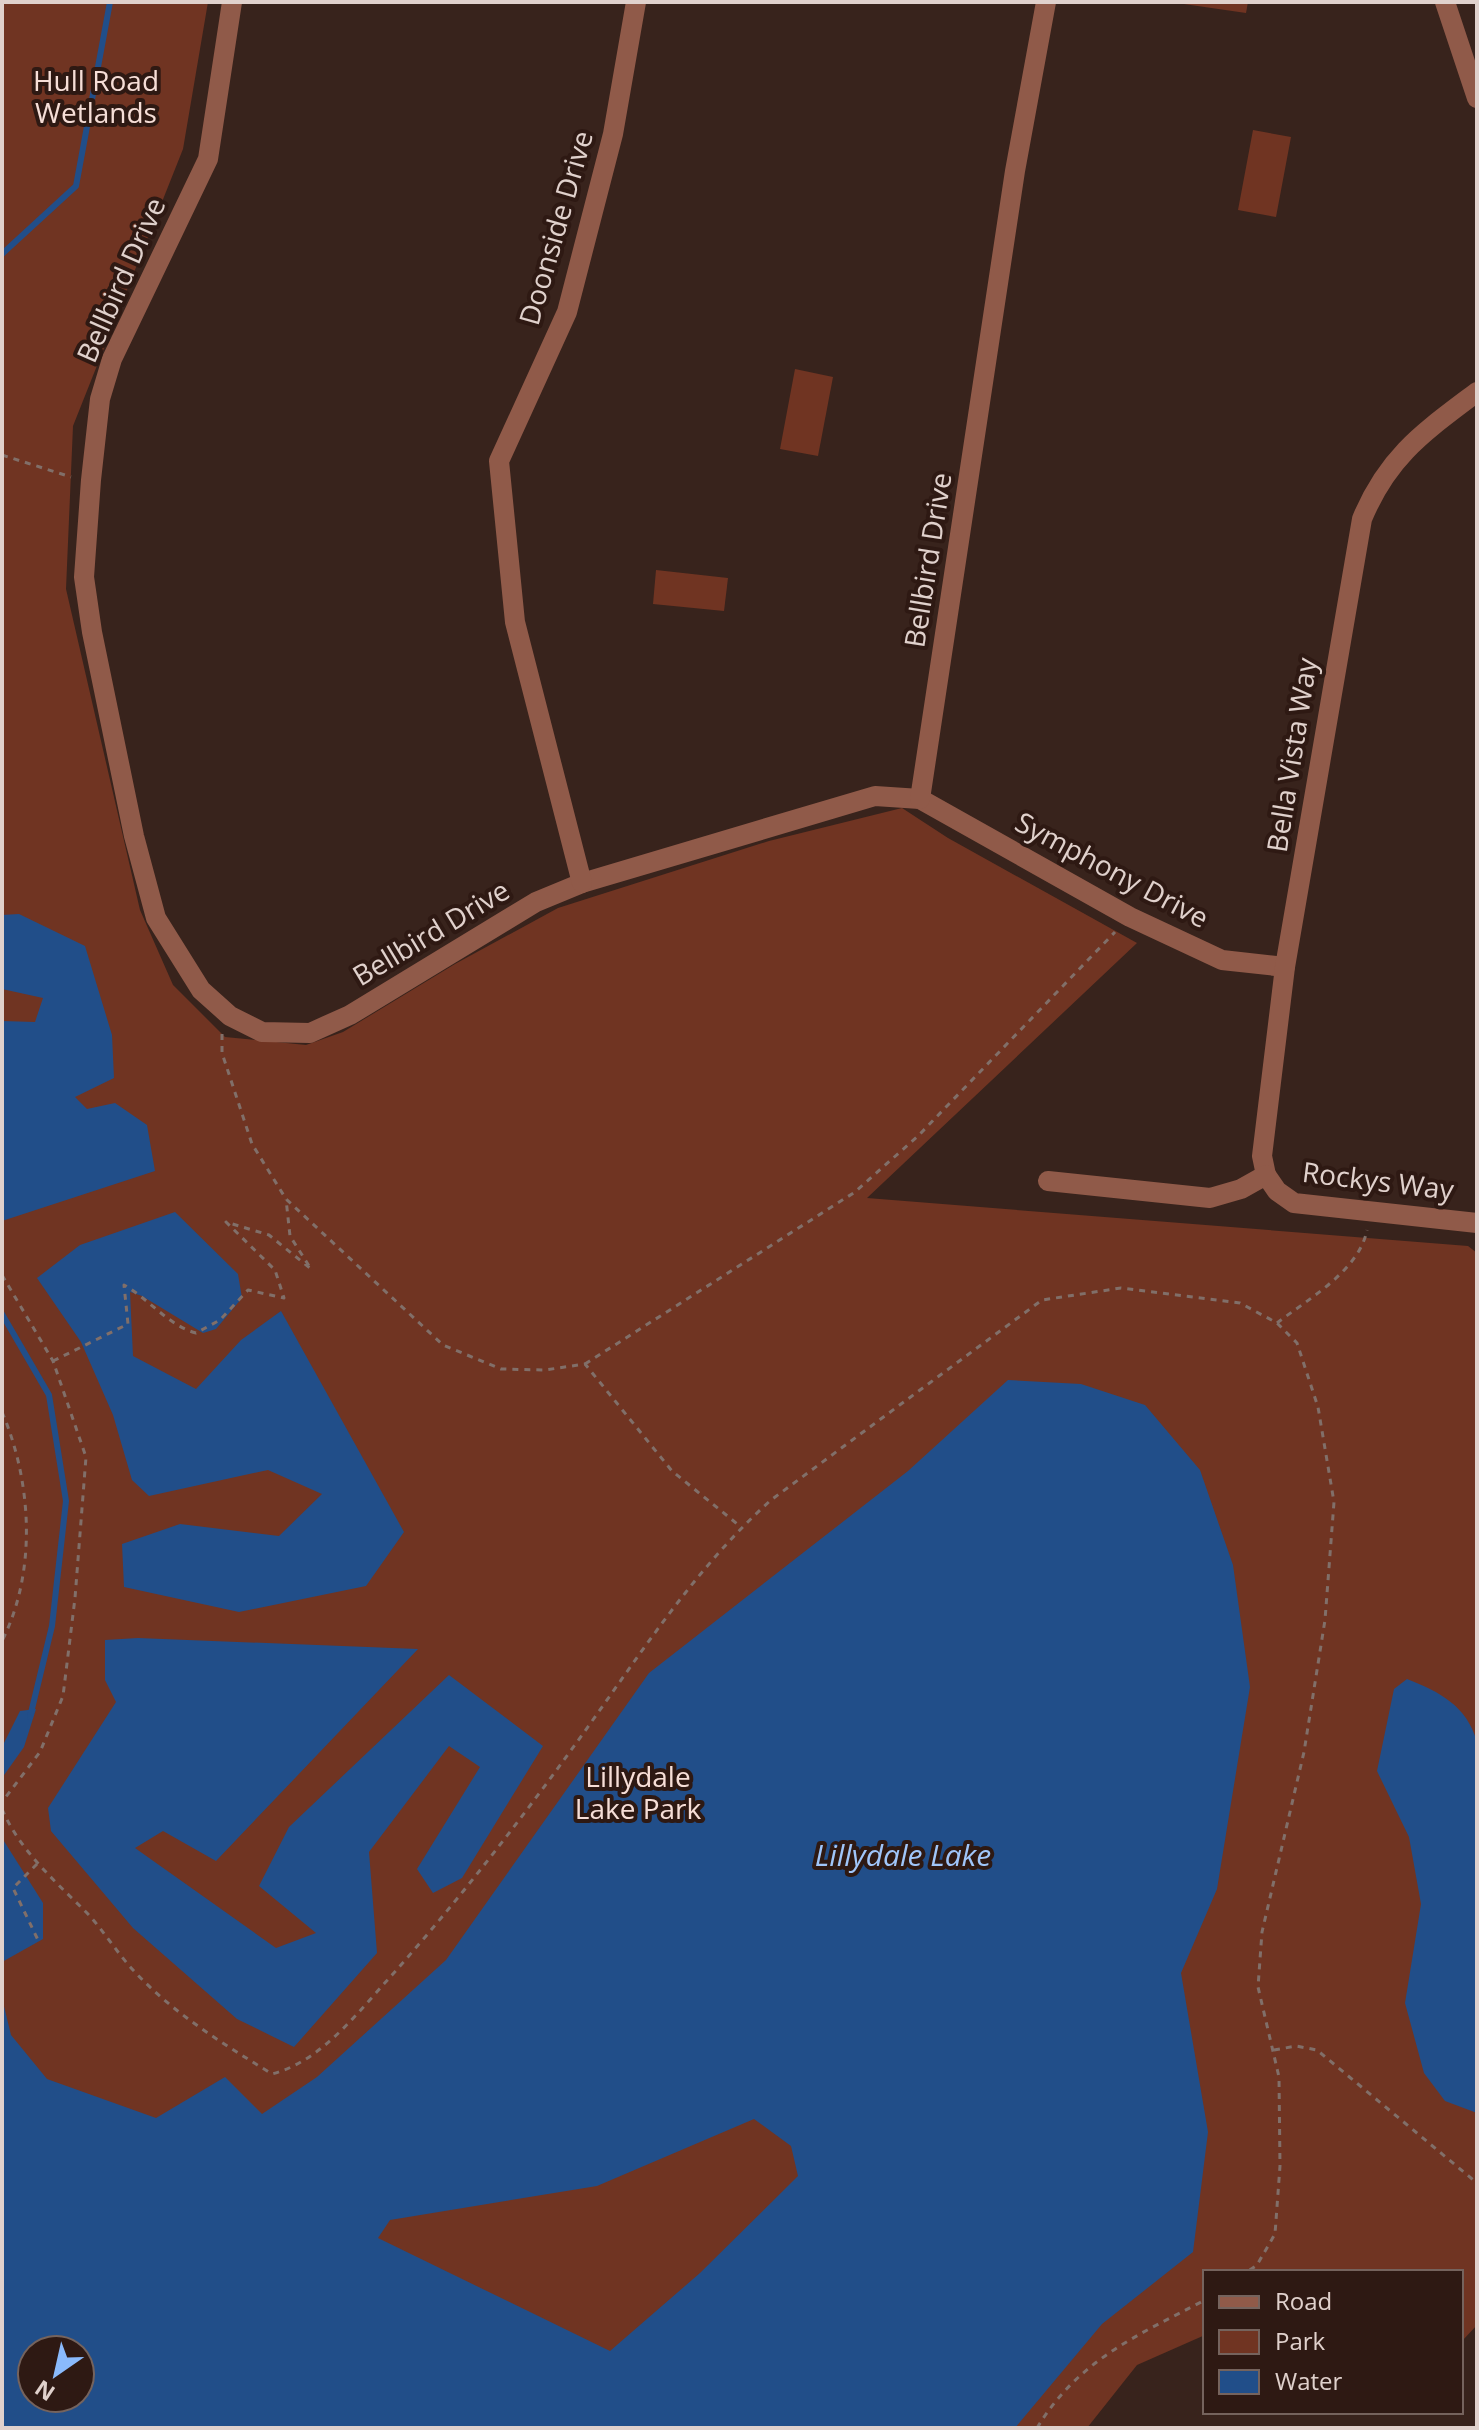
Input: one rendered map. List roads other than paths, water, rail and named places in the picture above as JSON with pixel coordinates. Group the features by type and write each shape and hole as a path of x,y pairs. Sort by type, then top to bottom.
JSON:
{"street":[{"name":"Bellbird Drive","path":"232,2 208,159 112,359 100,399 84,577 92,632 134,836 156,918 201,990 230,1016 262,1032 310,1033 350,1015 536,902 582,883 875,796 920,799 1015,171 1046,2"},
{"name":"Doonside Drive","path":"582,883 515,622 499,461 567,312 613,134 636,2"},
{"path":"1445,2 1477,98"},
{"name":"Bella Vista Way","path":"1266,1175 1262,1156 1285,967 1362,519 1377,484 1398,456 1477,392"},
{"name":"Symphony Drive","path":"920,799 1130,917 1222,960 1285,967"},
{"name":"Rockys Way","path":"1048,1181 1210,1198 1241,1189 1266,1175 1277,1191 1294,1203 1477,1223"}],"water":[{"path":"19,914 85,946 112,1035 114,1078 75,1097 87,1109 115,1103 147,1125 155,1171 2,1221 2,1021 35,1022 43,998 2,989 2,915"},
{"path":"175,1212 238,1274 242,1298 216,1329 203,1333 130,1292 133,1356 196,1389 241,1340 281,1311 404,1532 366,1586 239,1612 124,1587 122,1544 180,1524 279,1536 322,1494 268,1470 149,1496 132,1480 113,1415 81,1342 37,1278 80,1245"},
{"name":"Lillydale Lake","path":"1008,1380 1081,1384 1145,1405 1200,1470 1233,1565 1250,1687 1217,1889 1181,1973 1208,2132 1193,2252 1102,2324 1015,2428 2,2428 2,1998 11,2035 47,2079 156,2118 225,2077 262,2114 317,2077 446,1960 649,1673 908,1471","holes":["754,2119 791,2146 798,2176 700,2273 610,2351 378,2238 390,2220 597,2186"]},
{"path":"138,1638 418,1649 216,1861 163,1831 135,1848 276,1948 316,1933 259,1886 289,1827 449,1675 543,1746 462,1878 433,1893 417,1869 480,1767 449,1746 369,1852 377,1953 294,2047 237,2019 133,1928 51,1831 48,1808 116,1702 105,1680 105,1640"},
{"path":"1407,1679 1451,1702 1466,1719 1477,1742 1477,2113 1445,2101 1424,2073 1405,2003 1421,1904 1409,1837 1377,1771 1394,1689"},
{"path":"36,1709 24,1747 2,1778 2,1747 20,1711"},
{"path":"2,1838 43,1903 43,1939 2,1962"}],"waterway":[{"path":"2,254 76,186 110,2"},
{"path":"2,1314 49,1395 66,1501 52,1626 30,1717"}],"park label":[{"name":"Hull Road Wetlands","path":"96,97"},
{"name":"Lillydale Lake Park","path":"638,1793"}]}
